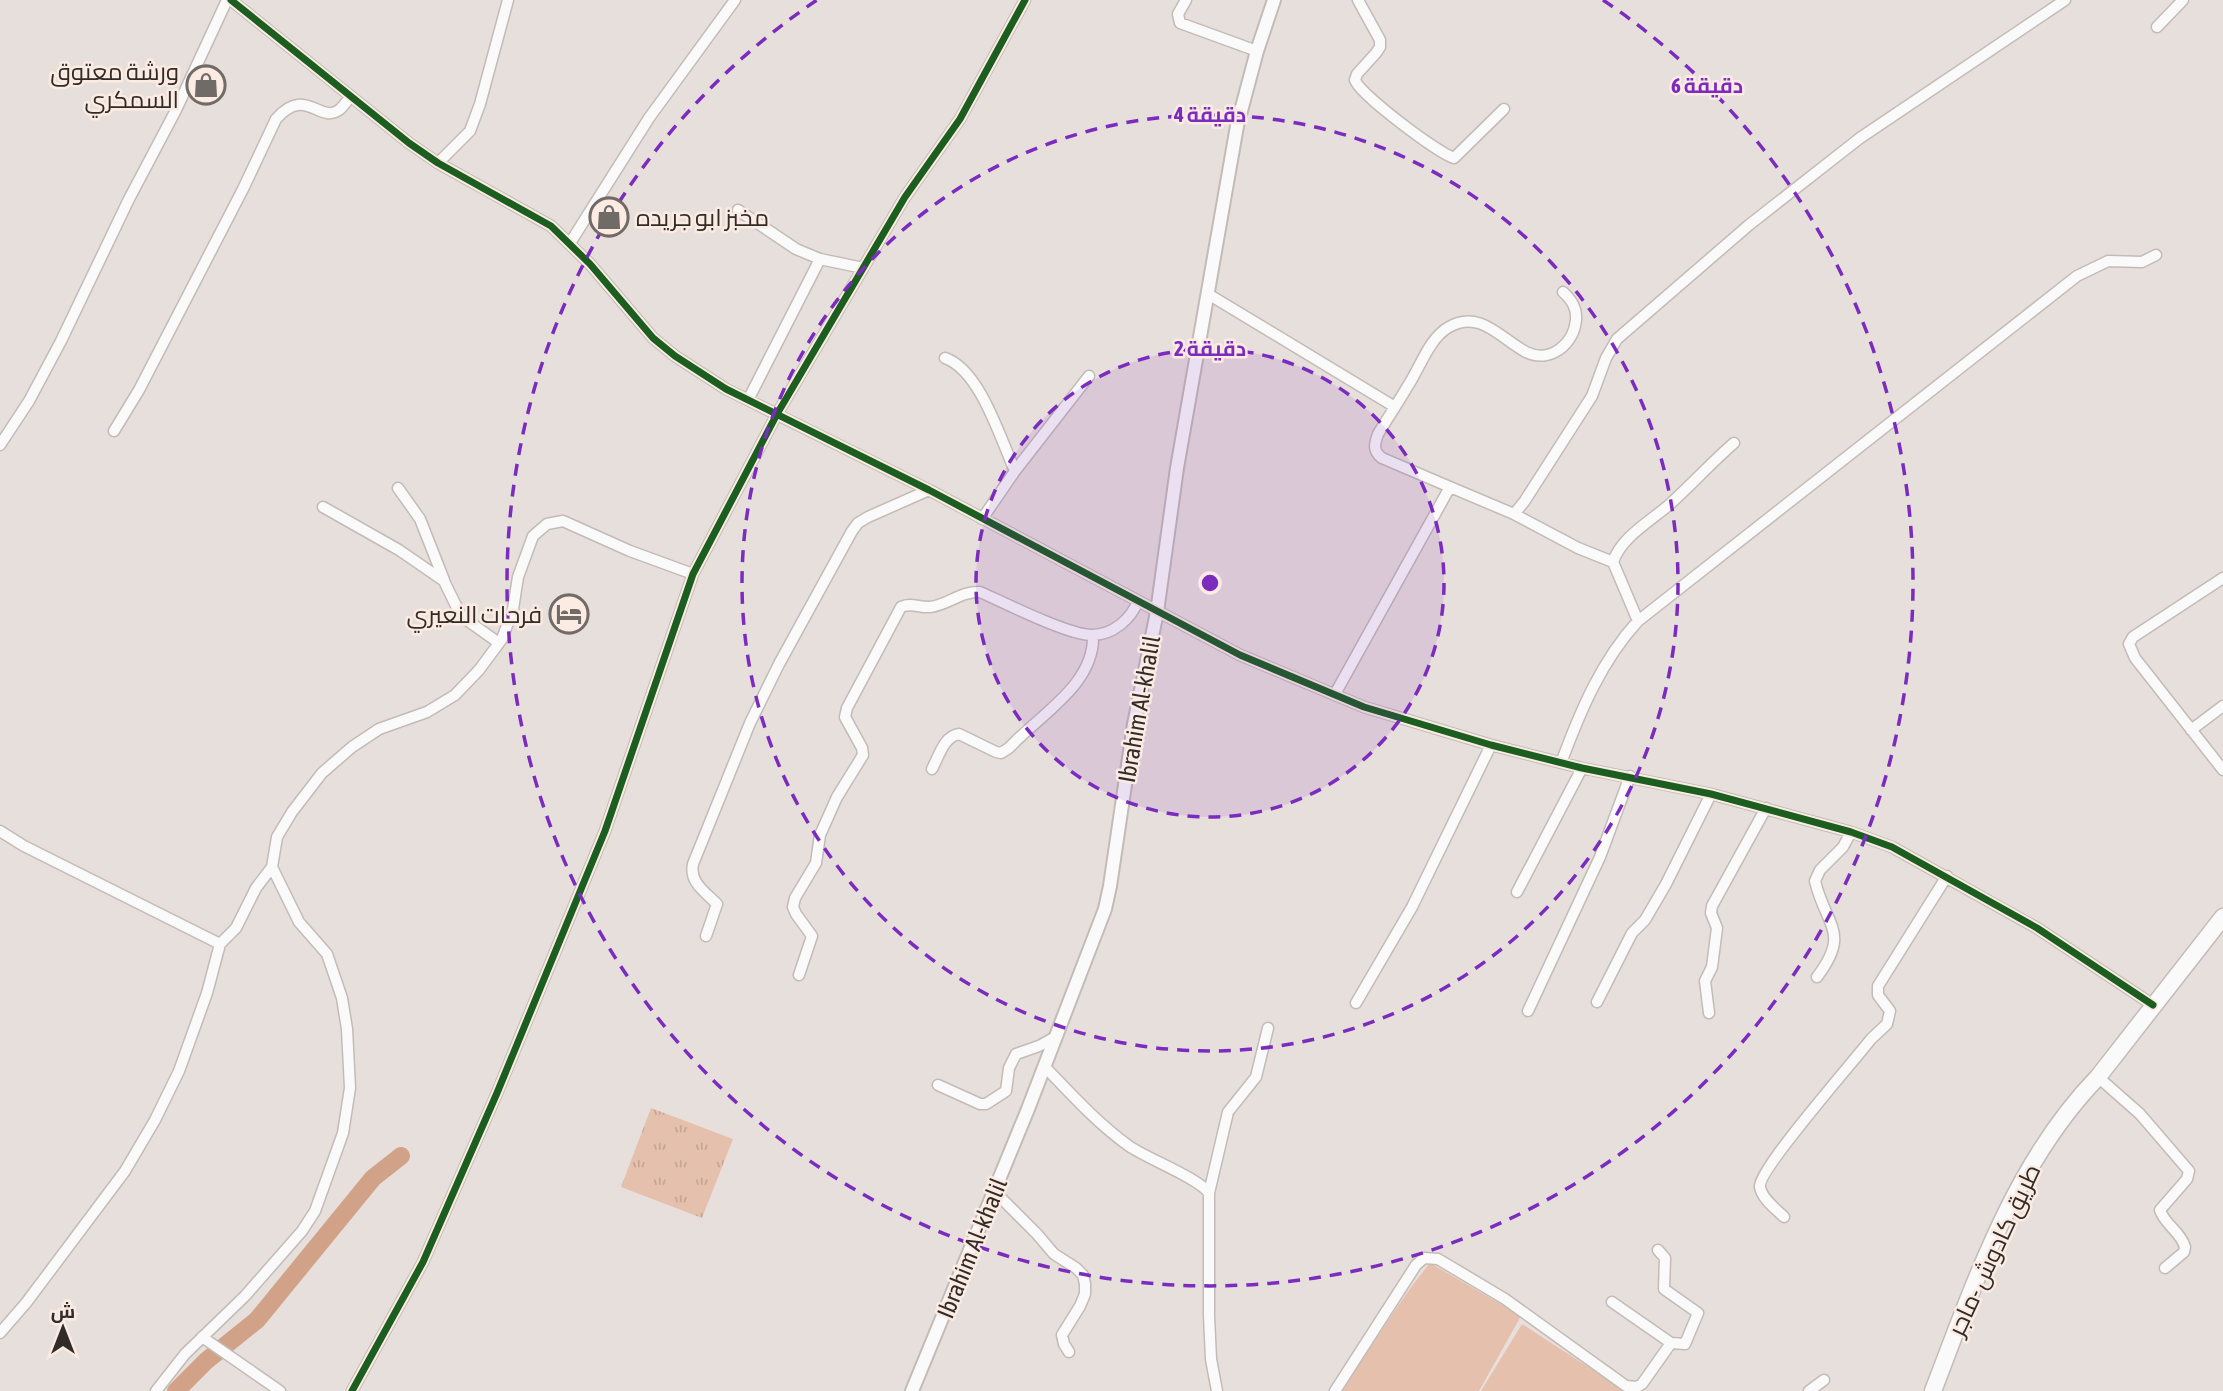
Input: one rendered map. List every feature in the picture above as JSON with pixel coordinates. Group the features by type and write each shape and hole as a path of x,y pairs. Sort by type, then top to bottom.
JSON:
{"highway":[{"name":"طريق كادوش -ماجر","path":"1933,1391 1980,1272 2011,1203 2041,1150 2082,1092 2098,1077 2223,917"}],"street":[{"path":"0,445 29,401 61,341 229,0 409,144 551,226 570,243 653,338 675,356 726,389 929,490 1240,655 1364,707 1561,763 1766,808 1851,832 1892,847 2037,928 2153,1006"},
{"path":"438,163 470,131 508,0"},
{"path":"570,243 649,118 736,0"},
{"path":"352,1391 423,1262 497,1093 606,831 693,574 777,414 905,197 960,119 1025,0"},
{"path":"1185,0 1178,14 1180,23 1257,51"},
{"name":"Ibrahim Al-khalil","path":"912,1391 1045,1067 1095,938 1110,886 1134,724 1157,612 1177,468 1237,126 1274,0"},
{"path":"1358,0 1380,40 1380,47 1355,80 1357,86 1390,114 1454,158 1504,109"},
{"path":"1514,514 1591,396 1606,358 1617,339 1749,225 1860,138 2065,0"},
{"path":"2157,27 2183,0"},
{"path":"114,431 139,390 243,189 276,119 285,109 299,104 331,113 339,110 350,97"},
{"path":"738,211 796,249 820,259 863,268"},
{"path":"1561,763 1601,670 1622,638 1639,621 2077,276 2108,261 2142,262 2156,255"},
{"path":"748,400 820,259"},
{"path":"1563,292 1573,302 1576,318 1570,340 1562,349 1541,355 1528,353 1476,321 1463,321 1448,327 1423,357 1374,445 1376,453 1514,514 1578,548 1613,562"},
{"path":"1208,294 1395,407"},
{"path":"945,358 965,370 978,388 1015,471"},
{"path":"982,519 1015,471 1089,376"},
{"path":"1639,621 1613,562 1615,555 1628,539 1670,504 1734,443"},
{"path":"1335,694 1450,487"},
{"path":"398,488 420,519 461,616 499,643"},
{"path":"706,936 717,904 694,880 691,872 693,864 750,723 779,664 858,523 929,490"},
{"path":"323,507 399,550 444,580"},
{"path":"0,1333 26,1303 125,1171 155,1120 179,1071 220,944 236,928 256,888 272,867 277,837 292,812 322,773 352,747 379,729 427,712 455,695 479,670 499,643 513,609 518,577 533,536 547,524 563,521 630,551 693,574"},
{"path":"2223,578 2133,637 2129,643 2135,658 2223,770"},
{"path":"799,975 812,936 796,914 793,907 795,898 816,863 820,835 837,797 863,755 845,717 847,708 901,607 908,604 929,607 970,592 979,592 1050,622 1093,635 1115,629 1122,624 1133,613 1138,601"},
{"path":"932,769 948,738 953,735 959,734 996,752 1001,753 1009,748 1071,691 1094,651 1093,635"},
{"path":"2191,730 2223,706"},
{"path":"1356,1003 1412,907 1491,745"},
{"path":"1517,892 1582,768"},
{"path":"1528,1011 1600,857 1630,776"},
{"path":"1597,1002 1632,933 1645,920 1666,884 1711,794"},
{"path":"1709,1013 1705,981 1712,967 1717,928 1711,913 1712,906 1766,808"},
{"path":"0,831 24,846 220,944"},
{"path":"1817,976 1835,946 1836,938 1818,896 1815,881 1820,870 1843,847 1851,832"},
{"path":"156,1391 202,1337 287,1251 315,1211 343,1133 350,1088 347,1029 332,965 327,954 299,922 272,867"},
{"path":"1784,1217 1764,1196 1760,1186 1762,1177 1871,1039 1887,1024 1889,1011 1878,995 1878,986 1947,876"},
{"path":"1217,1391 1211,1359 1209,1316 1209,1193 1224,1122 1228,1112 1256,1077 1268,1028"},
{"path":"938,1085 980,1104 986,1104 1006,1091 1009,1068 1016,1055 1057,1035"},
{"path":"1045,1067 1129,1146 1195,1182 1209,1193"},
{"path":"2098,1077 2140,1114 2189,1171 2187,1179 2160,1209 2162,1216 2182,1237 2185,1247 2165,1268"},
{"path":"995,1192 1054,1254 1083,1275 1085,1294 1062,1335 1063,1344 1069,1352"},
{"path":"1612,1302 1671,1343 1685,1344 1698,1313 1664,1289 1665,1258 1658,1250"},
{"path":"1335,1391 1416,1265 1428,1257 1438,1259 1505,1299 1631,1388 1642,1384 1671,1343"},
{"path":"202,1337 280,1391"},
{"path":"1809,1391 1824,1380"}],"green space":[{"path":"651,1108 733,1139 702,1218 621,1187"},
{"path":"1430,1263 1521,1316 1479,1391 1341,1391 1406,1294"},
{"path":"1522,1324 1625,1391 1481,1391"}],"waterway":[{"path":"176,1391 206,1361 257,1320 373,1178 401,1156"}],"cycle path":[{"path":"231,0 409,143 438,163 551,226 590,264 653,338 675,356 726,389 929,490 1240,655 1364,707 1491,745 1582,768 1711,794 1851,832 1892,847 2037,928 2153,1005"},
{"path":"352,1391 423,1262 497,1093 605,831 693,574 777,414 905,197 960,119 1025,0"}],"place":[{"name":"ورشة معتوق السمكري","path":"206,85"},
{"name":"مخبز ابو جريده","path":"609,217"},
{"name":"فرحات النعيري","path":"569,614"}]}
